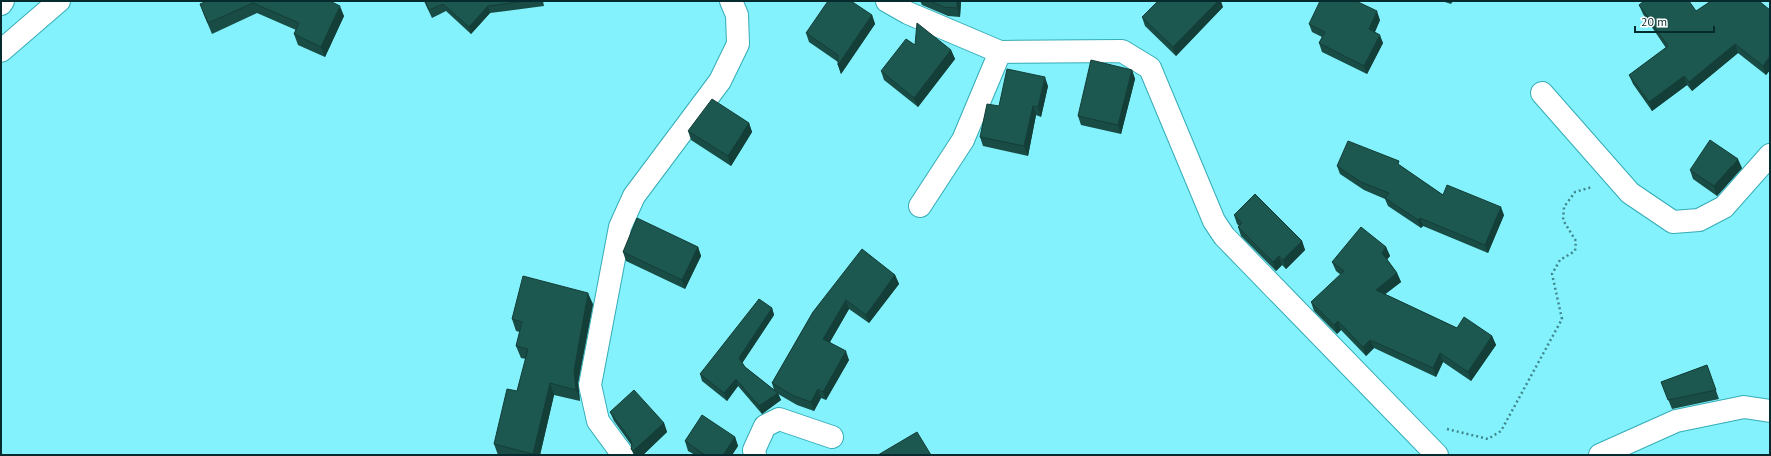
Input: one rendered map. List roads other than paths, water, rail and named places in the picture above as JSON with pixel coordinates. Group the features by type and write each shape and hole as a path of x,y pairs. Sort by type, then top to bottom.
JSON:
{"street":[{"path":"1,51 59,1"},
{"path":"623,455 598,421 590,385 620,227 634,196 720,81 738,44 737,15 731,1"},
{"path":"888,1 908,13 1000,52 1122,51 1150,68 1214,221 1229,241 1437,455"},
{"path":"920,206 964,140 1000,52"},
{"path":"1542,93 1630,193 1673,222 1699,220 1724,207 1770,155"},
{"path":"1600,455 1676,421 1744,407 1770,411"},
{"path":"755,455 754,450 765,426 779,419 832,437"}]}
